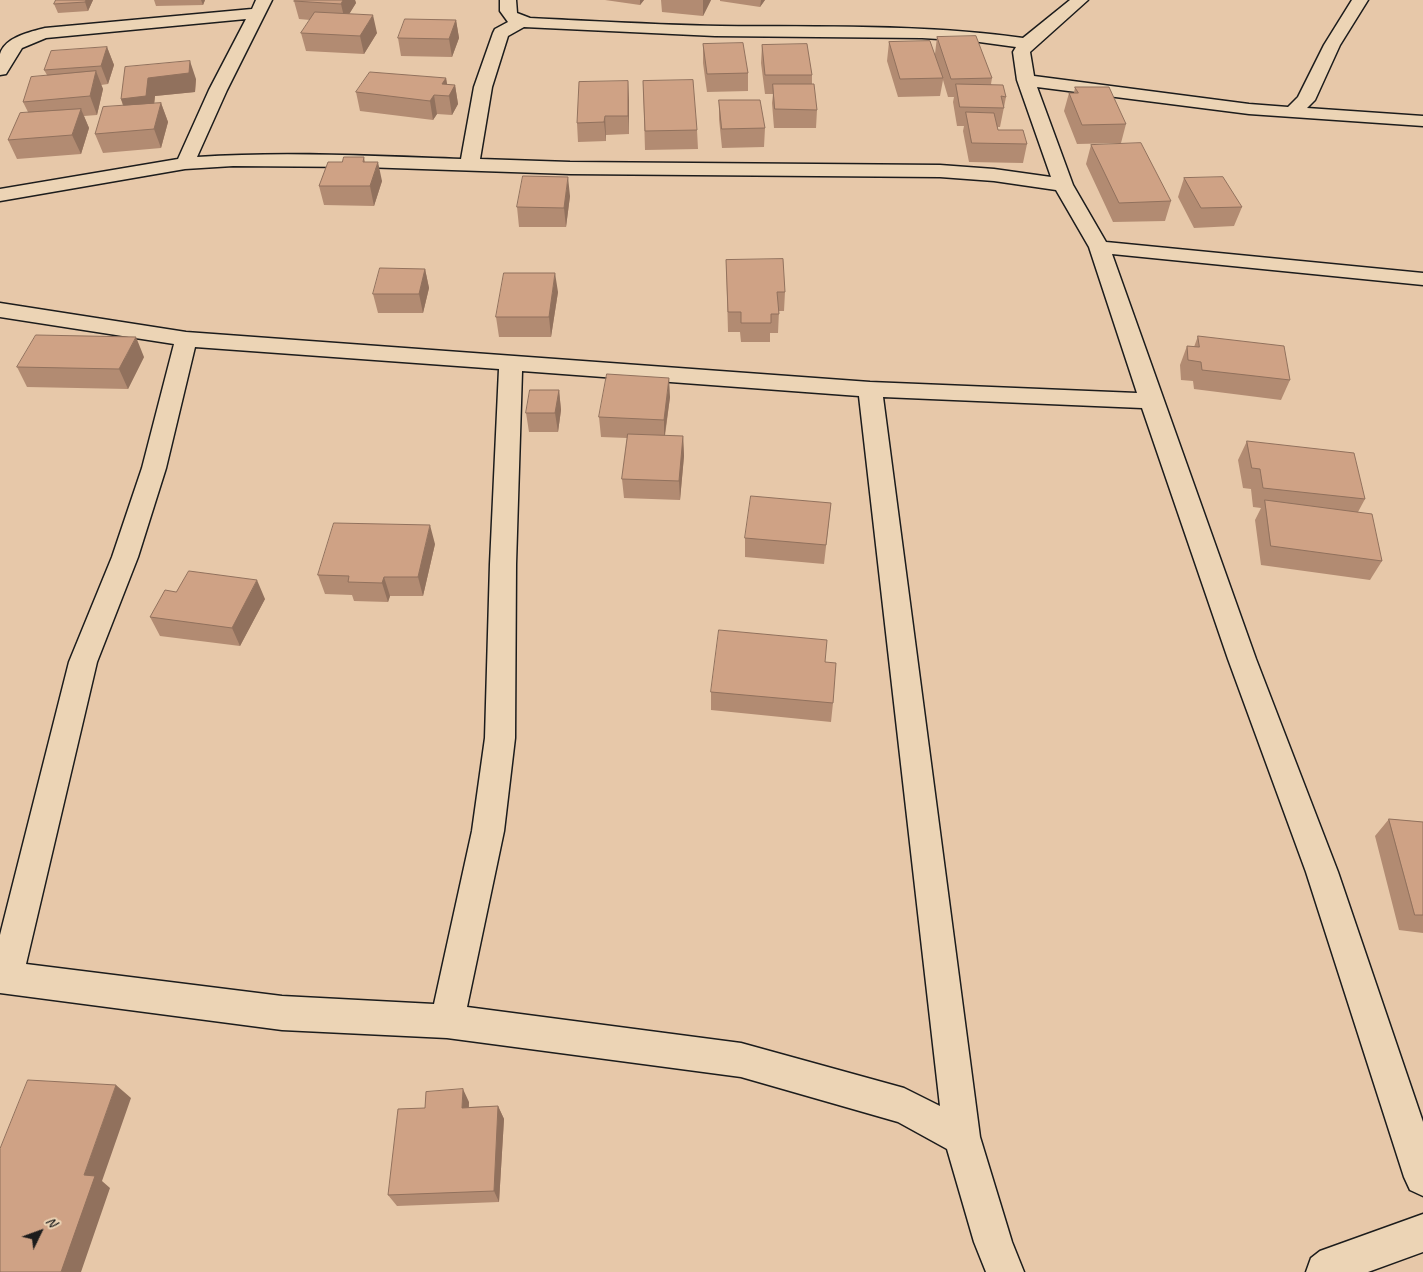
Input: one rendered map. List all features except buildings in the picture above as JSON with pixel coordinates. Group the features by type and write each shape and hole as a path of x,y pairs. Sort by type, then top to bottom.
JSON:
{"street":[{"path":"508,0 507,10 509,15 521,22 715,31 922,33 972,36 1026,44"},
{"path":"1080,0 1026,44 1021,52 1026,80 1064,184 1099,247 1239,650 1322,872 1423,1177"},
{"path":"1292,112 1306,100 1332,45 1360,0"},
{"path":"0,70 10,50 27,39 45,33 260,6"},
{"path":"185,163 218,90 260,6"},
{"path":"470,164 483,87 501,33 521,22"},
{"path":"0,36 27,39"},
{"path":"1026,80 1250,109 1423,121"},
{"path":"0,195 185,163 233,160 363,160 570,168 940,171 994,175 1064,184"},
{"path":"1099,247 1423,279"},
{"path":"0,310 186,339 870,389 1151,401"},
{"path":"186,339 154,468 125,557 83,662 3,978 282,1013 447,1021 741,1060 904,1106 962,1137"},
{"path":"447,1021 488,831 500,738 503,564 511,363"},
{"path":"870,389 962,1137 993,1242 1005,1272"},
{"path":"1325,1272 1334,1266 1423,1233"}]}
